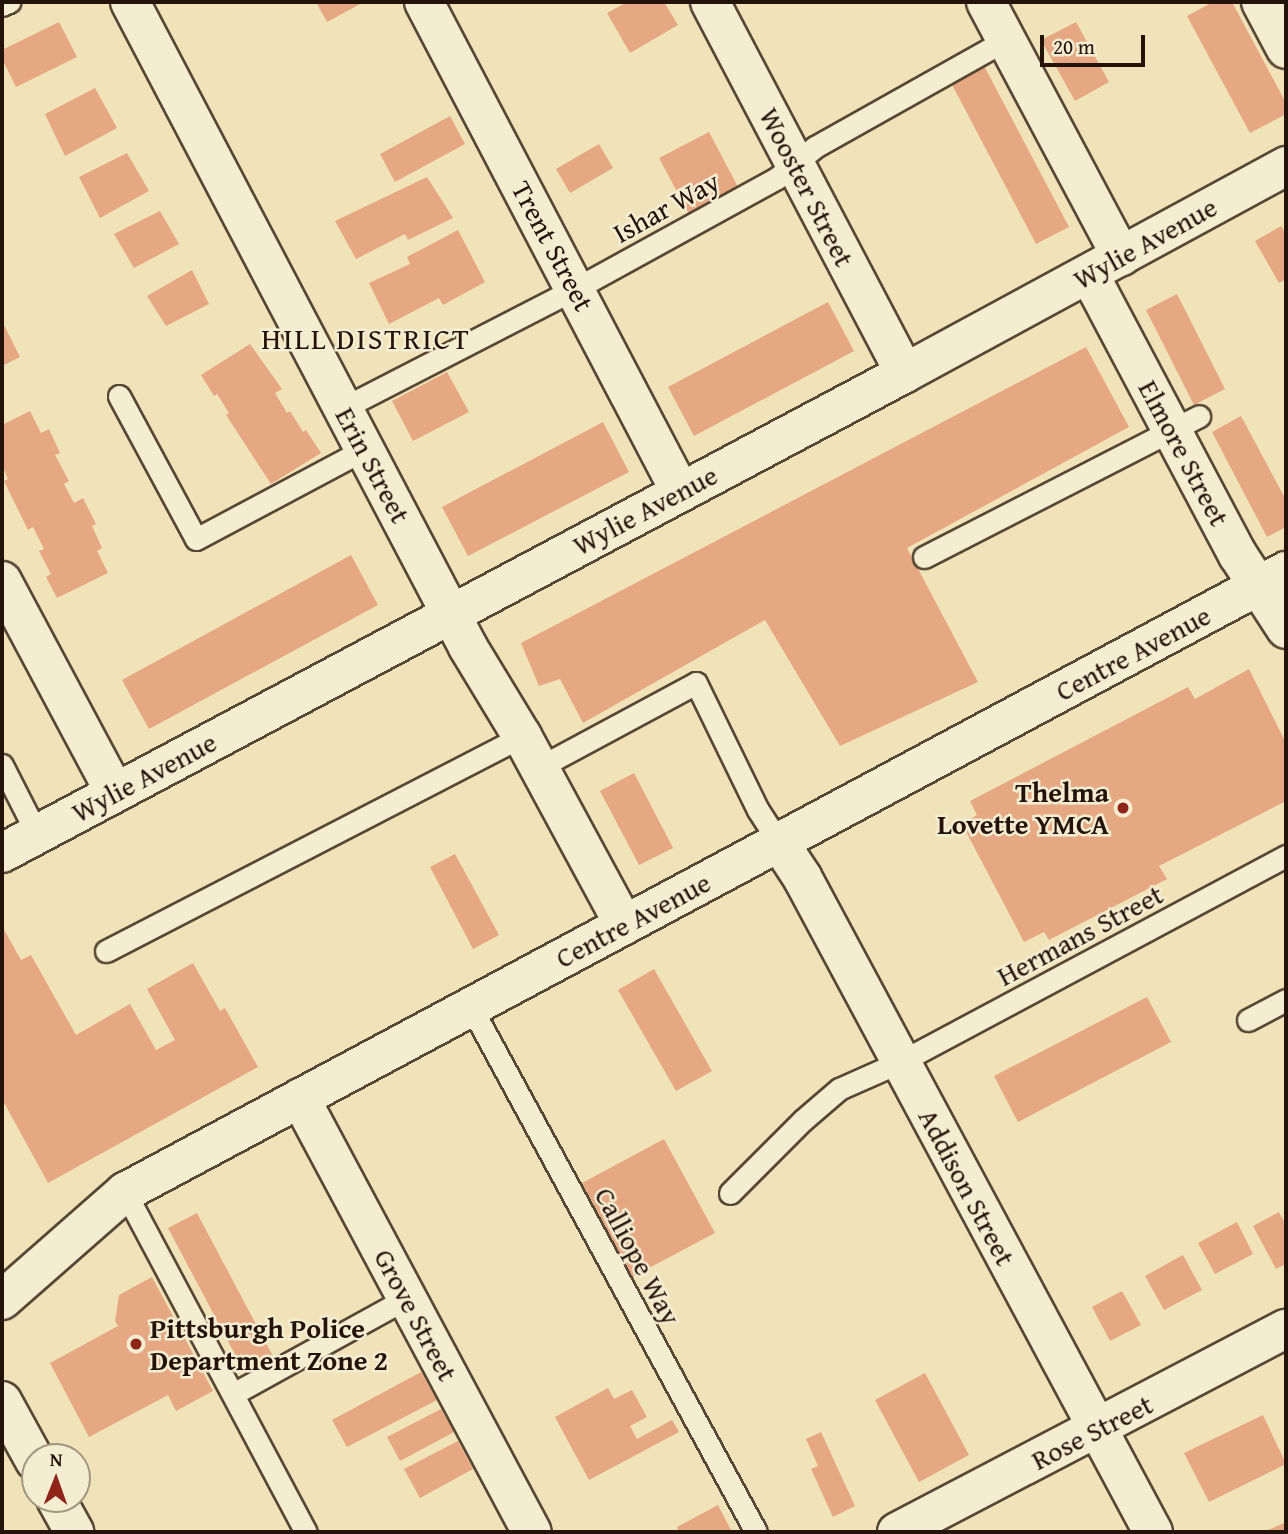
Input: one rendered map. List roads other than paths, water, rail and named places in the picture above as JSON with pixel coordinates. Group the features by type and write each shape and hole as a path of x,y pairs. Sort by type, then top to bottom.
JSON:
{"street":[{"name":"Erin Street","path":"130,2 451,614 624,925"},
{"name":"Trent Street","path":"424,2 680,491"},
{"name":"Wooster Street","path":"710,2 905,373"},
{"name":"Elmore Street","path":"986,2 1006,40 1105,265 1185,423 1238,555 1272,579 1286,629"},
{"path":"1261,2 1286,49"},
{"name":"Wylie Avenue","path":"2,853 905,373 1286,166"},
{"name":"Centre Avenue","path":"2,1300 125,1192 1272,579"},
{"path":"2,581 115,793"},
{"name":"Addison Street","path":"779,842 802,877 1153,1532"},
{"name":"Grove Street","path":"300,1098 533,1532"},
{"name":"Rose Street","path":"905,1530 1285,1333"},
{"path":"2,1401 25,1443"},
{"path":"64,1513 74,1532"}],"lane":[{"path":"2,5 9,2"},
{"name":"Ishar Way","path":"343,408 575,289 777,178 815,147 1006,40"},
{"path":"119,396 196,539 365,449"},
{"path":"923,557 1185,423"},
{"path":"106,951 530,752 696,683 758,810 779,842"},
{"path":"2,765 37,834"},
{"name":"Hermans Street","path":"730,1193 803,1119 839,1089 900,1062 1286,856"},
{"path":"1248,1020 1286,1000"},
{"name":"Calliope Way","path":"471,1007 756,1532"},
{"path":"125,1192 306,1532"},
{"path":"233,1394 407,1298"}],"place":[{"name":"Thelma Lovette YMCA","path":"1123,808"},
{"name":"Pittsburgh Police Department Zone 2","path":"136,1344"}],"district":[{"name":"HILL DISTRICT","path":"366,338"}]}
